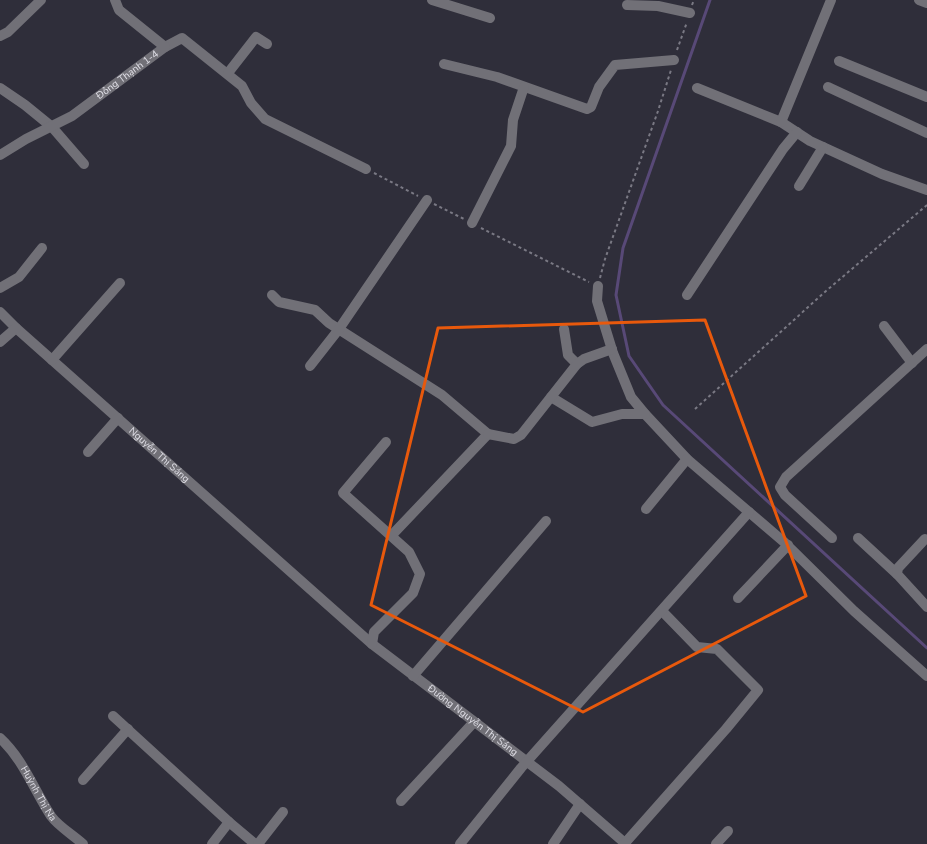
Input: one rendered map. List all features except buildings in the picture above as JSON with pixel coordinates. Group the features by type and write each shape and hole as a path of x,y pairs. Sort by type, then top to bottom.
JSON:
{"street":[{"path":"0,36 8,32 42,0"},
{"name":"Đông Thạnh 1-4","path":"0,155 26,139 72,116 165,47 119,10 115,0"},
{"path":"432,0 490,18"},
{"path":"781,122 831,0"},
{"path":"920,0 927,3"},
{"path":"627,5 658,6 690,13"},
{"path":"228,73 256,37 266,44"},
{"path":"165,47 182,38 228,73 242,86 251,103 265,119 366,168"},
{"path":"444,64 497,77 587,109 591,107 599,87 615,65 674,60"},
{"path":"839,61 927,97"},
{"path":"472,223 511,146 513,120 524,87"},
{"path":"828,87 927,133"},
{"path":"0,88 25,105 52,127 84,164"},
{"path":"697,88 781,122 823,147 882,174 927,190"},
{"path":"687,295 783,148 796,132"},
{"path":"798,186 823,147"},
{"path":"310,366 339,329 427,200"},
{"path":"0,288 19,276 42,248"},
{"path":"52,360 120,284"},
{"path":"598,286 597,301 612,349 631,397 644,414 686,459 788,545 854,611 927,676"},
{"path":"272,295 279,302 315,310 339,329 442,395 488,434 514,439 521,435 577,364 584,359 612,349"},
{"name":"Nguyễn Thị Sáng","path":"0,312 16,328 319,596"},
{"path":"884,326 912,363"},
{"path":"0,342 16,328"},
{"path":"564,329 568,355 577,364"},
{"path":"832,538 785,495 780,487 786,477 927,349"},
{"path":"551,397 592,422 622,414 644,414"},
{"path":"88,452 118,418"},
{"path":"391,536 488,434"},
{"path":"372,644 374,632 413,592 420,574 409,552 343,493 386,442"},
{"path":"646,509 686,459"},
{"path":"460,844 526,762 749,512"},
{"path":"412,676 546,521"},
{"path":"858,538 897,574 927,607"},
{"path":"897,574 898,568 925,539"},
{"path":"738,598 788,545"},
{"name":"Đường Nguyễn Thị Sáng","path":"319,596 372,644 580,804 626,844"},
{"path":"626,844 758,690 717,649 697,647 662,610"},
{"path":"113,716 229,822 256,844 282,812"},
{"path":"401,802 474,722"},
{"path":"83,780 128,729"},
{"name":"Huỳnh Thị Na","path":"0,738 8,745 23,768 51,817 83,844"},
{"path":"553,844 580,804"},
{"path":"212,844 229,822"},
{"path":"716,844 728,831"}],"path":[{"path":"366,168 598,286 605,259 658,111 694,0"},
{"path":"695,409 820,296 927,205"}],"highlighted area":[{"path":"705,320 806,596 583,712 371,605 438,328"}],"waterway":[{"path":"710,0 623,248 616,295 629,356 663,405 927,648"}]}
